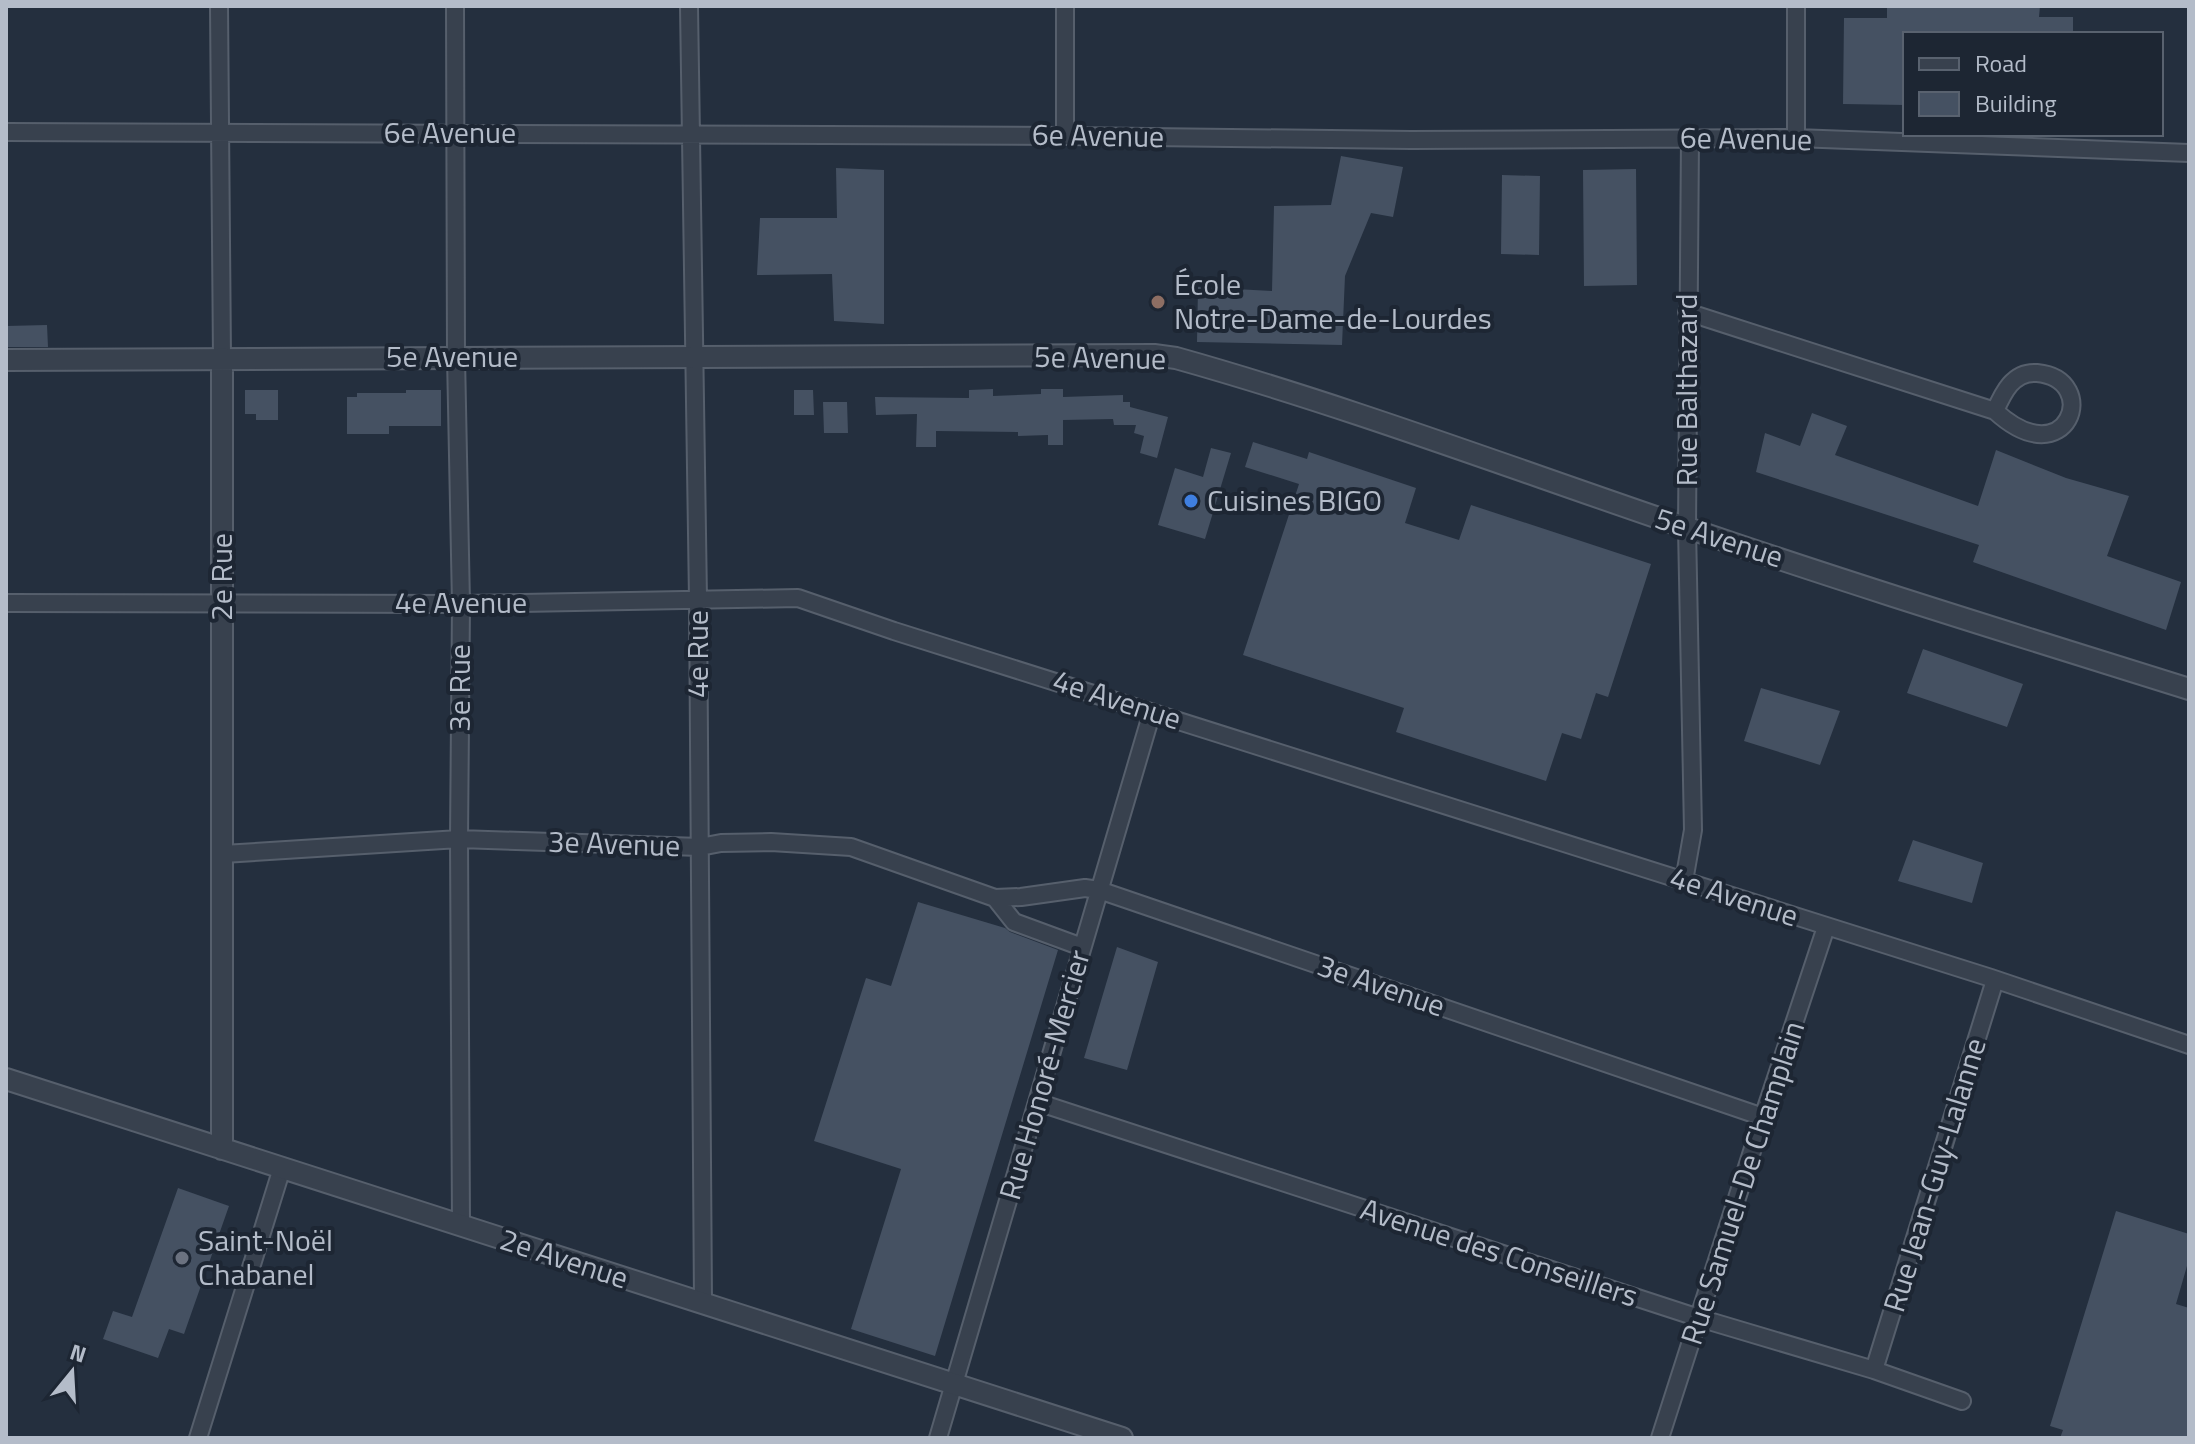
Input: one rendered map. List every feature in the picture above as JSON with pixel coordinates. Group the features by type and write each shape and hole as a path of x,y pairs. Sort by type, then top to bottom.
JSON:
{"street":[{"name":"2e Rue","path":"219,6 222,1149"},
{"name":"3e Rue","path":"455,6 456,357 461,604 461,1226"},
{"name":"4e Rue","path":"689,6 698,599 703,1303"},
{"path":"1065,6 1065,136"},
{"path":"1796,6 1796,138"},
{"name":"6e Avenue","path":"6,132 1411,140 1796,138 2189,153"},
{"name":"Rue Balthazard","path":"1684,881 1693,830 1687,528 1690,138"},
{"path":"1687,312 1995,411 2010,426 2037,435 2056,432 2068,422 2071,405 2066,385 2052,375 2029,372 2006,386 1995,411"},
{"name":"5e Avenue","path":"6,360 1154,355 1176,358 1342,409 1687,528 2189,689"},
{"name":"4e Avenue","path":"6,603 461,604 798,598 1995,980 2189,1045"},
{"name":"Rue Honoré-Mercier","path":"938,1438 1152,712"},
{"name":"3e Avenue","path":"223,854 459,839 700,847 721,843 771,842 851,847 995,898 1085,888 1099,890 1763,1117"},
{"name":"3e Avenue","path":"995,898 1014,922 1082,947"},
{"name":"Rue Samuel-De Champlain","path":"1660,1438 1826,927"},
{"name":"Rue Jean-Guy-Lalanne","path":"1874,1370 1995,980"},
{"name":"2e Avenue","path":"6,1079 1122,1438"},
{"name":"Avenue des Conseillers","path":"1037,1102 1699,1318 1874,1370 1962,1401"},
{"path":"198,1438 282,1168"}],"building":[{"path":"1887,6 2040,6 2039,17 2073,17 2073,32 1903,32 1903,105 1843,104 1844,18 1887,18"},
{"path":"1341,156 1403,167 1393,217 1371,213 1345,276 1342,345 1197,342 1198,287 1272,291 1274,206 1331,205"},
{"path":"836,168 884,170 884,324 834,321 832,274 757,275 760,218 837,218"},
{"path":"1636,169 1637,285 1584,286 1583,170"},
{"path":"1502,175 1540,176 1539,255 1501,254"},
{"path":"47,325 48,347 6,347 6,326"},
{"path":"993,389 993,396 1041,394 1041,389 1063,389 1063,397 1123,395 1123,402 1130,402 1130,407 1168,417 1157,458 1140,453 1144,436 1134,433 1136,425 1114,425 1113,419 1063,420 1063,445 1048,445 1048,435 936,431 936,447 916,447 917,414 876,415 875,397 969,398 969,390"},
{"path":"245,390 278,390 278,420 256,420 256,414 245,414"},
{"path":"406,390 441,390 441,426 389,426 389,434 347,434 347,397 357,397 357,393 406,393"},
{"path":"794,390 813,390 814,415 794,415"},
{"path":"823,402 847,402 848,433 824,433"},
{"path":"1812,413 1847,426 1835,455 1978,506 1996,450 2066,478 2129,496 2107,556 2181,582 2166,630 1973,562 1979,545 1756,472 1765,433 1800,446"},
{"path":"1253,442 1307,459 1309,452 1416,488 1405,523 1459,540 1471,505 1651,564 1608,697 1596,693 1581,739 1562,733 1546,781 1396,732 1404,708 1243,655 1299,484 1245,467"},
{"name":"Cuisines BIGO","path":"1211,448 1231,453 1205,539 1158,525 1175,468 1203,477"},
{"path":"1923,649 2023,684 2007,727 1907,693"},
{"path":"1761,688 1840,711 1820,765 1744,741"},
{"path":"1913,840 1983,863 1972,903 1898,881"},
{"path":"918,902 1005,928 1058,950 935,1356 851,1329 901,1169 814,1141 866,978 891,986"},
{"path":"1117,947 1158,962 1127,1070 1084,1058"},
{"name":"Saint-Noël Chabanel","path":"178,1188 229,1206 184,1334 169,1329 158,1358 103,1339 113,1311 132,1317"},
{"path":"2116,1211 2189,1234 2189,1259 2176,1304 2189,1308 2189,1438 2060,1438 2063,1430 2050,1426"}],"place":[{"name":"École Notre-Dame-de-Lourdes","path":"1158,302"},
{"name":"Cuisines BIGO","path":"1191,501"},
{"name":"Saint-Noël Chabanel","path":"182,1258"}]}
